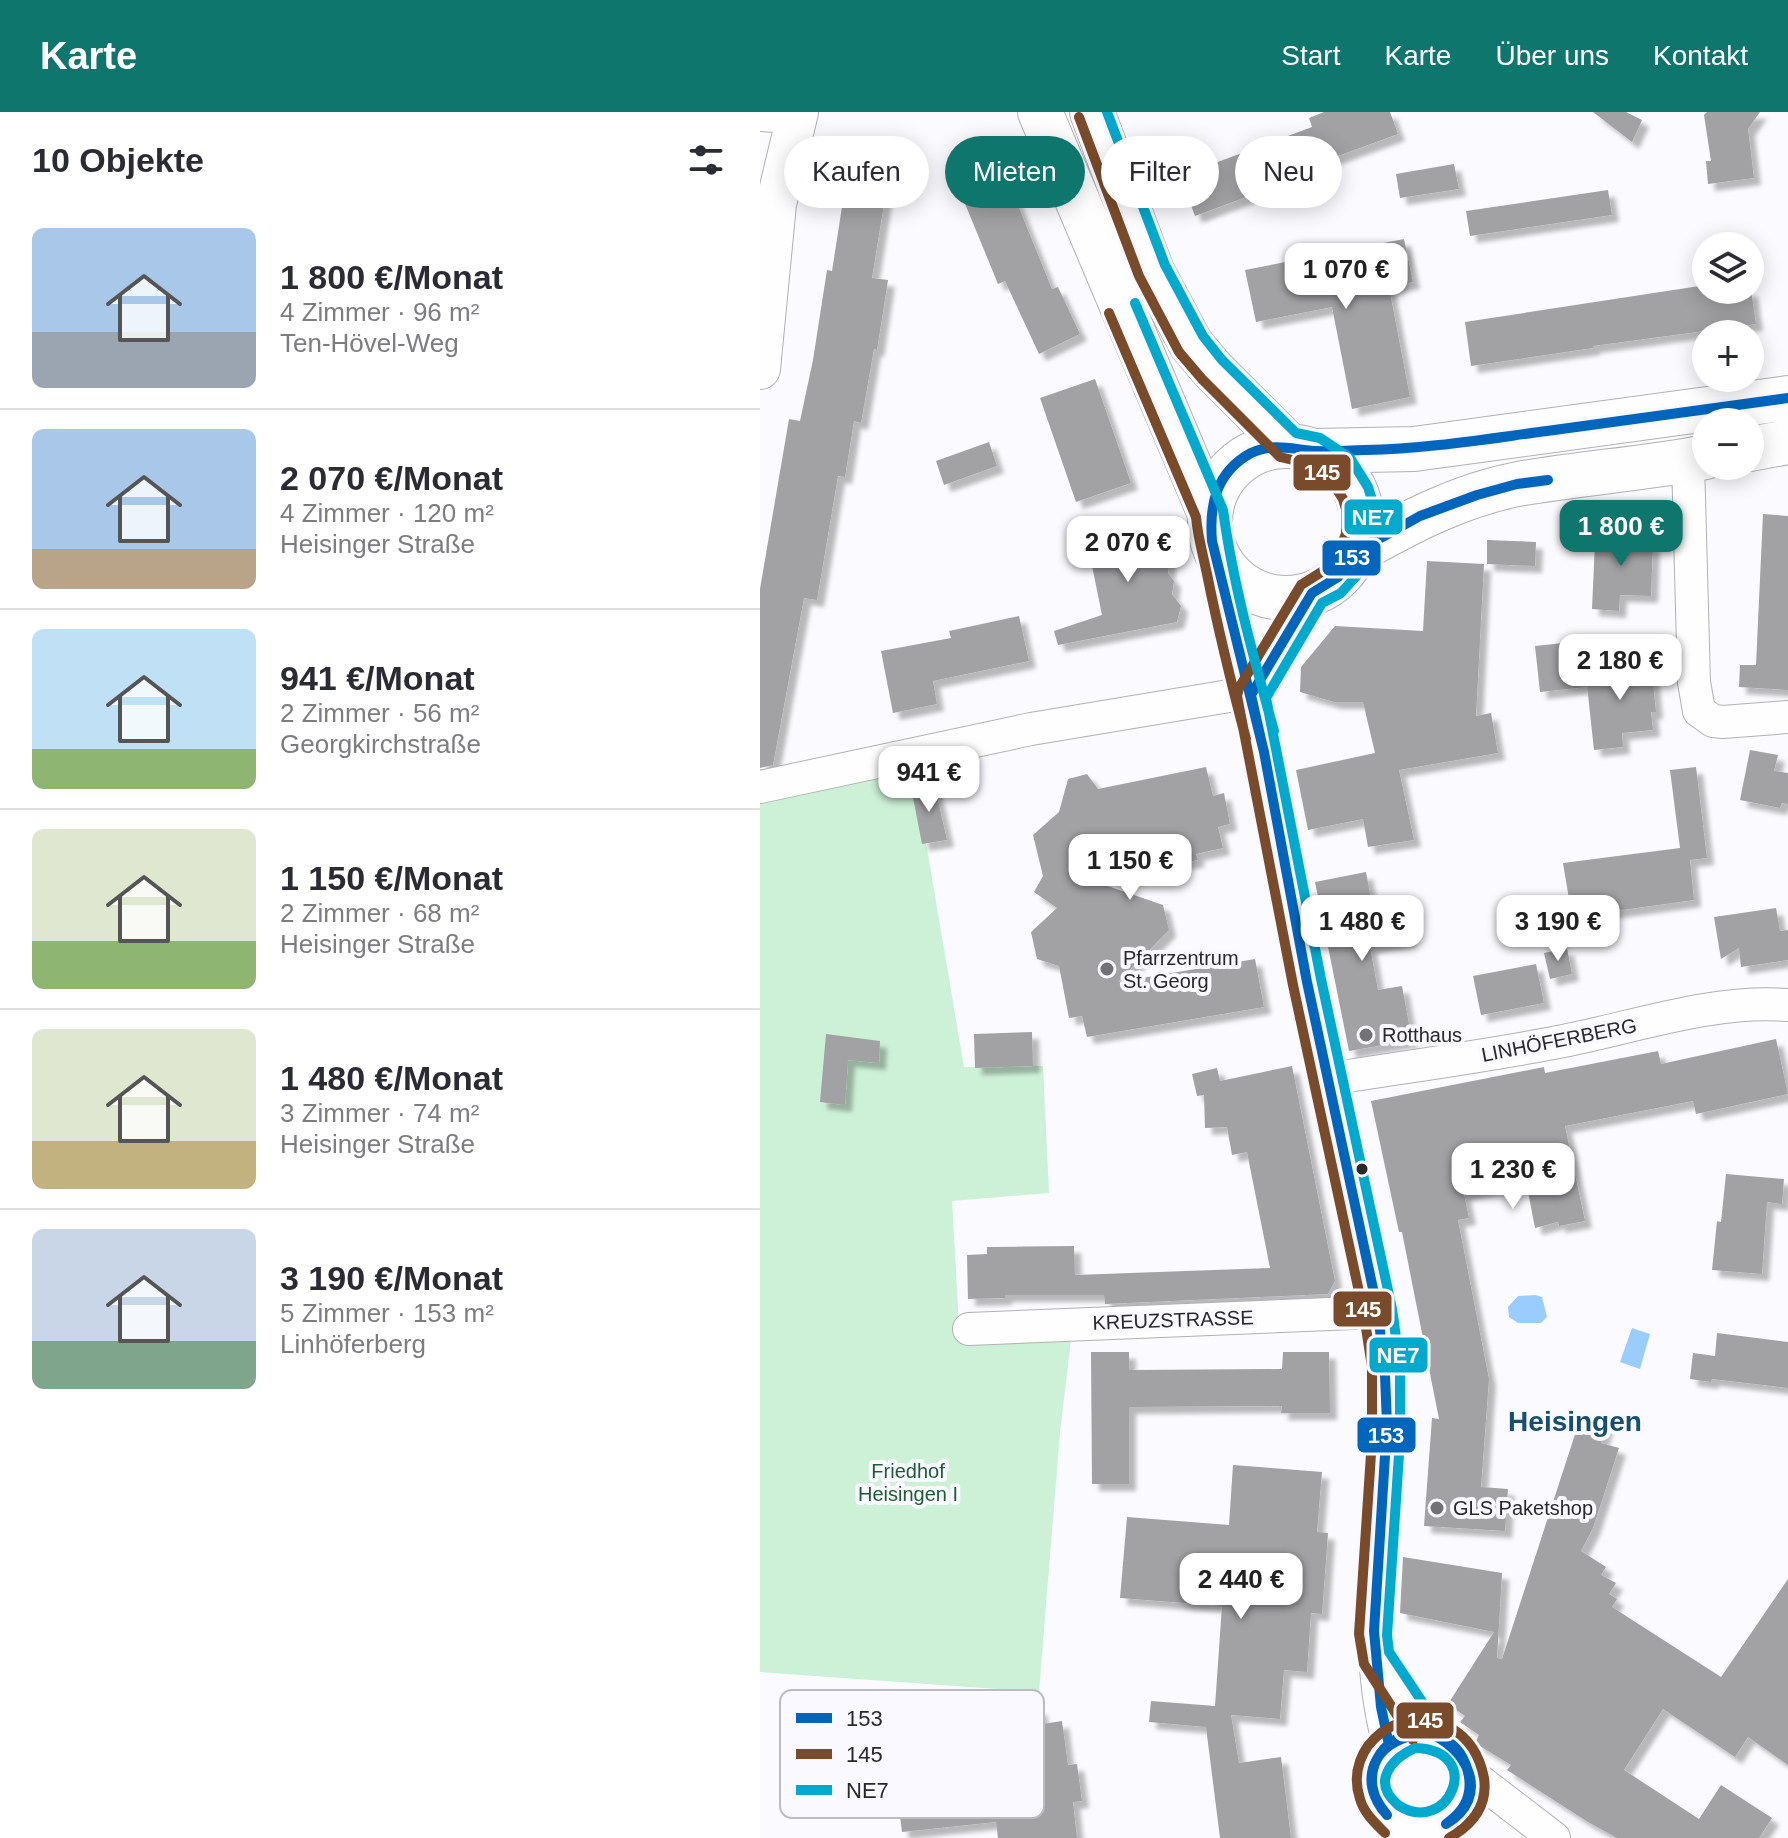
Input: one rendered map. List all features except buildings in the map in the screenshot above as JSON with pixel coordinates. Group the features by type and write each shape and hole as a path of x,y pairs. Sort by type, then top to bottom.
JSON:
{"main road":[{"path":"1040,112 1210,514"},
{"path":"1092,112 1152,271 1191,344 1212,369 1302,448 1340,468 1356,493 1362,522 1356,552 1338,577 1312,593 1282,598 1268,595 1242,584 1219,562 1212,541 1210,514 1214,495 1223,478 1236,464 1261,450 1302,448 1414,449 1788,398"},
{"path":"1764,446 1788,442"},
{"path":"1356,552 1420,516 1517,484 1692,460"}],"street":[{"path":"760,369 776,204 790,114"},
{"path":"1697,480 1694,682 1699,711 1705,718 1723,722 1788,717"},
{"path":"1219,562 1234,638 1251,695 1307,982 1378,1312 1386,1366 1387,1415 1373,1635 1389,1745"},
{"path":"1251,695 1312,593"},
{"path":"760,787 1031,729 1251,695"},
{"name":"LINHÖFERBERG","path":"1329,1079 1554,1043 1716,1008 1762,1003 1788,1005"},
{"name":"KREUZSTRASSE","path":"969,1329 1378,1312"},
{"path":"1376,1657 1425,1732 1456,1748 1468,1772 1470,1796 1460,1814 1439,1829 1413,1834 1395,1823 1376,1824 1373,1767 1383,1750 1400,1737 1425,1732"},
{"path":"1468,1772 1548,1834"},
{"path":"1460,1814 1548,1834"}],"green space":[{"name":"Friedhof Heisingen I","path":"913,766 964,1067 1043,1066 1049,1193 952,1201 960,1343 1071,1340 1060,1432 1039,1690 760,1672 760,803"}],"water":[{"path":"1518,1296 1542,1297 1547,1317 1541,1323 1518,1323 1509,1317 1508,1307"},
{"path":"1632,1328 1650,1334 1640,1369 1620,1362"}],"transit line":[{"name":"NE7","path":"1107,112 1165,265 1203,336 1222,360 1296,433 1320,438 1350,458 1368,487 1373,503 1374,540 1360,572 1341,593 1322,603 1266,698 1321,979 1392,1309 1400,1366 1400,1439 1387,1635 1389,1652 1437,1724"},
{"name":"145","path":"1079,117 1139,276 1179,352 1280,457 1310,464 1330,478 1346,509 1346,534 1336,557 1323,571 1301,585 1237,696 1293,985 1364,1315 1372,1367 1372,1439 1359,1634 1364,1664 1413,1740"},
{"name":"NE7","path":"1135,303 1223,510 1238,593 1274,731"},
{"name":"145","path":"1109,313 1196,517 1246,739"},
{"name":"153","path":"1389,1745 1381,1707 1374,1631 1387,1424 1378,1312 1307,982 1264,752 1212,541 1212,515 1217,491 1222,480 1239,461 1268,448 1329,451 1433,446 1788,398"},
{"name":"153","path":"1260,735 1251,695 1312,593 1338,577 1356,552 1420,516 1477,495 1517,484 1548,480"},
{"name":"145","path":"1385,1833 1367,1813 1360,1799 1357,1779 1360,1761 1368,1745 1397,1724 1414,1720 1433,1721 1458,1732 1469,1743 1484,1778 1485,1788 1477,1814 1449,1838"},
{"name":"153","path":"1387,1815 1377,1801 1373,1787 1372,1773 1376,1760 1395,1740 1426,1732 1453,1749 1469,1774 1471,1787 1468,1800 1460,1813 1446,1824"},
{"name":"153","path":"1387,1815 1373,1790 1373,1768 1383,1751 1401,1739 1421,1735 1442,1739 1459,1752 1469,1777 1465,1804 1446,1824"},
{"name":"NE7","path":"1415,1748 1437,1752 1450,1762 1454,1776 1452,1790 1444,1802 1432,1810 1416,1812 1398,1805 1386,1788 1387,1772 1392,1765 1415,1748"}],"place":[{"name":"Pfarrzentrum St. Georg","path":"1107,969"},
{"name":"Rotthaus","path":"1366,1035"},
{"name":"GLS Paketshop","path":"1437,1508"}],"district":[{"name":"Heisingen","path":"1575,1421"}]}
